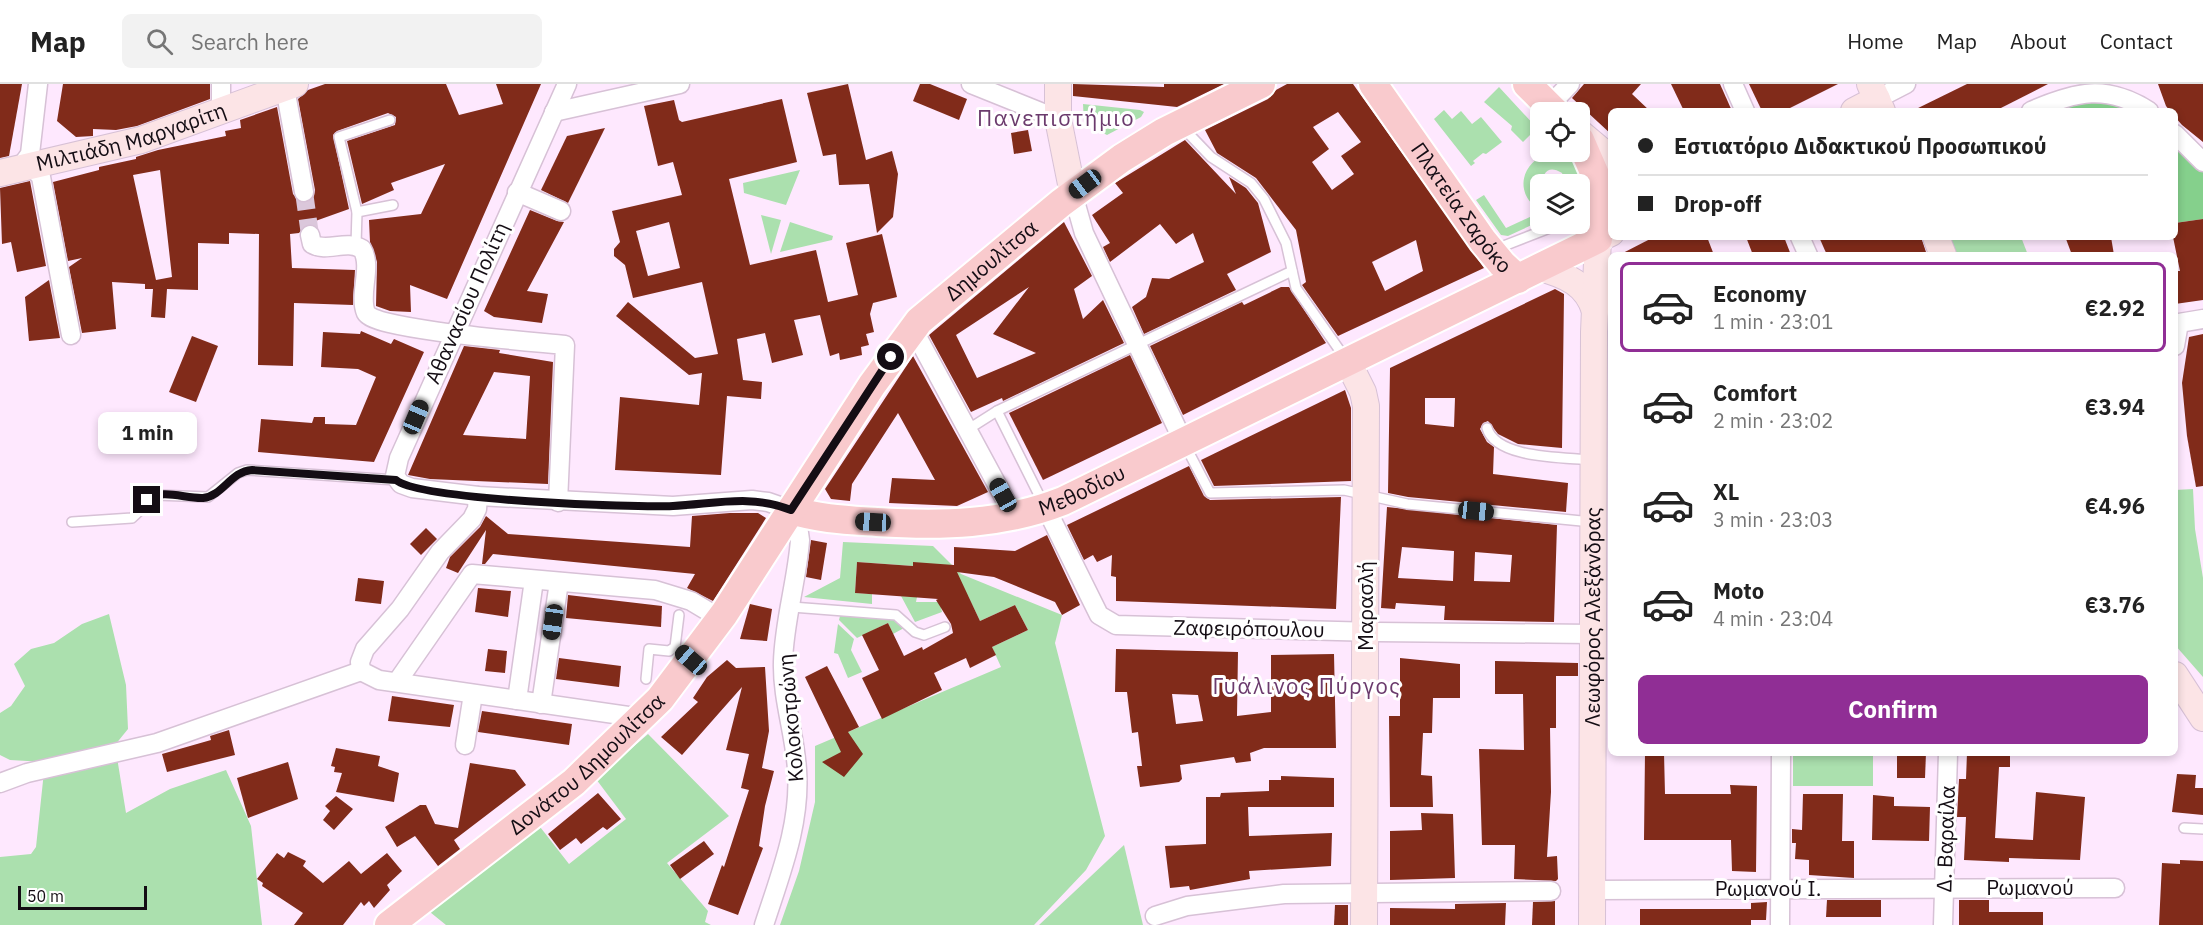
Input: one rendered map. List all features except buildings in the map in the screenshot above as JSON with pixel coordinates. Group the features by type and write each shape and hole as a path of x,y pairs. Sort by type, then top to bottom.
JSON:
{"main road":[{"path":"1058,84 1058,119 1072,194"},
{"name":"Δημουλίτσα","path":"791,510 891,357 913,329 936,306 1124,149 1261,84"},
{"name":"Μιλτιάδη Μαργαρίτη","path":"10,170 141,140 290,86"},
{"name":"Πλατεία Σαρόκο","path":"1377,87 1502,264 1529,273 1604,236"},
{"path":"1859,108 1876,98"},
{"path":"1590,141 1608,156"},
{"path":"1590,160 1593,166 1594,204 1604,236"},
{"name":"Λεωφόρος Αλεξάνδρας","path":"1592,925 1602,634 1593,522 1594,460 1603,403 1595,311 1604,236"},
{"path":"1184,443 1529,273 1573,280 1589,294 1595,311"},
{"name":"Μαρασλή","path":"1348,362 1366,401 1364,925"},
{"name":"Μεθοδίου","path":"791,510 837,520 921,525 968,524 1046,508 1184,443"},
{"name":"Δονάτου Δημουλίτσα","path":"389,925 574,782 642,718 683,654 721,619 791,510"},
{"path":"2178,680 2203,718"}],"street":[{"path":"10,170 30,154 38,84"},
{"path":"221,84 221,112"},
{"name":"Αθανασίου Πολίτη","path":"396,480 395,470 399,458 452,335 567,84"},
{"path":"554,112 680,84"},
{"path":"971,84 1058,119"},
{"path":"1542,99 1570,84"},
{"path":"1733,84 1743,108"},
{"path":"1876,98 1906,84"},
{"path":"290,86 304,192"},
{"path":"2038,108 2073,92 2096,87 2125,93 2145,108"},
{"path":"2178,137 2203,162"},
{"path":"10,170 35,170 41,177 71,335"},
{"path":"518,192 561,211"},
{"path":"1072,194 1082,227 1184,443"},
{"path":"310,235 312,244 317,247 356,245 362,249 365,257 365,309 368,316 378,321 452,335 468,334 565,345 558,502"},
{"path":"2178,324 2203,319"},
{"path":"913,329 1014,516"},
{"path":"396,480 412,488 478,496 558,502 674,506 752,500 768,502 791,510"},
{"path":"478,496 477,509 472,519 440,552 400,609 365,649 360,662 362,671 371,677 397,682 642,718"},
{"name":"Ζαφειρόπουλου","path":"1046,508 1097,611 1110,624 1365,632 1602,634"},
{"name":"Κολοκοτρώνη","path":"764,925 789,846 797,788 796,759 783,678 785,641 792,607 800,535 791,510"},
{"path":"397,682 472,574 669,593 699,604 721,619"},
{"path":"517,700 534,580"},
{"path":"541,704 559,582"},
{"path":"0,783 27,773 157,743 362,671"},
{"path":"465,745 473,694"},
{"path":"1780,925 1781,756"},
{"name":"Δ. Βαραίλα","path":"1943,925 1948,756"},
{"name":"Ρωμανού Ι.","path":"1592,890 1944,888"},
{"name":"Ρωμανού","path":"1944,888 2115,888"},
{"path":"1155,916 1188,906 1268,896 1364,892 1551,891"}],"lane":[{"path":"356,245 357,212 339,137 390,120"},
{"path":"1166,131 1243,176 1260,194 1282,234 1302,300 1348,362"},
{"path":"2178,137 2203,149"},
{"path":"357,212 393,205"},
{"path":"1484,241 1501,248 1535,234"},
{"path":"967,430 997,411 1292,272"},
{"path":"997,411 1046,508"},
{"path":"1486,428 1490,438 1510,450 1594,460"},
{"path":"1184,443 1210,493 1344,490 1407,504 1593,522"},
{"path":"72,522 132,518 156,495 208,496 238,473 247,470 396,480"},
{"path":"792,607 896,615 915,632 924,635 945,627"},
{"path":"646,679 649,649 683,654 679,615"},
{"path":"2184,828 2203,829"}],"green space":[{"path":"1499,87 1530,120 1530,135 1523,142 1511,130 1512,126 1484,102"},
{"path":"2095,94 2130,108 2065,108"},
{"path":"1083,104 1144,112 1141,117 1107,135 1084,123"},
{"path":"1444,110 1452,119 1461,111 1472,124 1481,117 1502,142 1486,154 1483,153 1473,161 1475,163 1471,166 1434,119"},
{"path":"2178,146 2203,171 2203,219 2178,223"},
{"path":"1572,162 1581,174 1562,174 1548,170 1544,174 1530,174 1530,201 1526,195 1524,178 1532,163"},
{"path":"800,170 786,205 744,193 743,183"},
{"path":"1484,195 1506,228 1530,217 1530,226 1508,236 1501,235 1476,200"},
{"path":"761,215 781,220 771,254"},
{"path":"790,222 833,236 832,240 780,252"},
{"path":"1950,240 2022,240 2027,252 1956,252"},
{"path":"2193,489 2195,529 2203,578 2203,677 2178,648 2178,490"},
{"path":"843,542 933,546 961,574 1062,615 1055,643 1105,836 1086,870 1034,925 780,925 799,871 815,802 815,746 1001,667 992,647 1028,630 1015,605 980,621 968,596 941,608 942,612 915,622 901,596 917,597 916,602 948,602 913,562 913,566 857,562 855,593 872,594 872,604 804,597 840,578"},
{"path":"109,614 126,685 128,729 115,745 126,813 170,789 226,770 251,826 262,925 0,925 0,857 31,854 36,847 45,762 10,760 0,755 0,713 11,706 25,686 14,664 31,649 54,643 82,624"},
{"path":"840,616 892,617 904,628 893,634 888,623 857,638 839,620"},
{"path":"838,624 854,639 851,650 862,672 848,678 838,654 834,653"},
{"path":"648,734 729,816 667,863 708,911 705,922 711,925 446,925 425,908 537,823 569,864 626,819 596,779"},
{"path":"1793,756 1873,756 1873,786 1793,786"},
{"path":"1124,845 1143,925 1039,925"}],"tunnel":[{"path":"304,192 310,235"}],"district":[{"name":"Πανεπιστήμιο","path":"1056,118"},
{"name":"Γυάλινος Πύργος","path":"1307,686"}],"route":[{"path":"147,500 156,495 203,498 216,492 234,475 252,470 396,480 412,488 443,493 558,502 674,506 752,500 768,502 791,510 891,357"}]}
